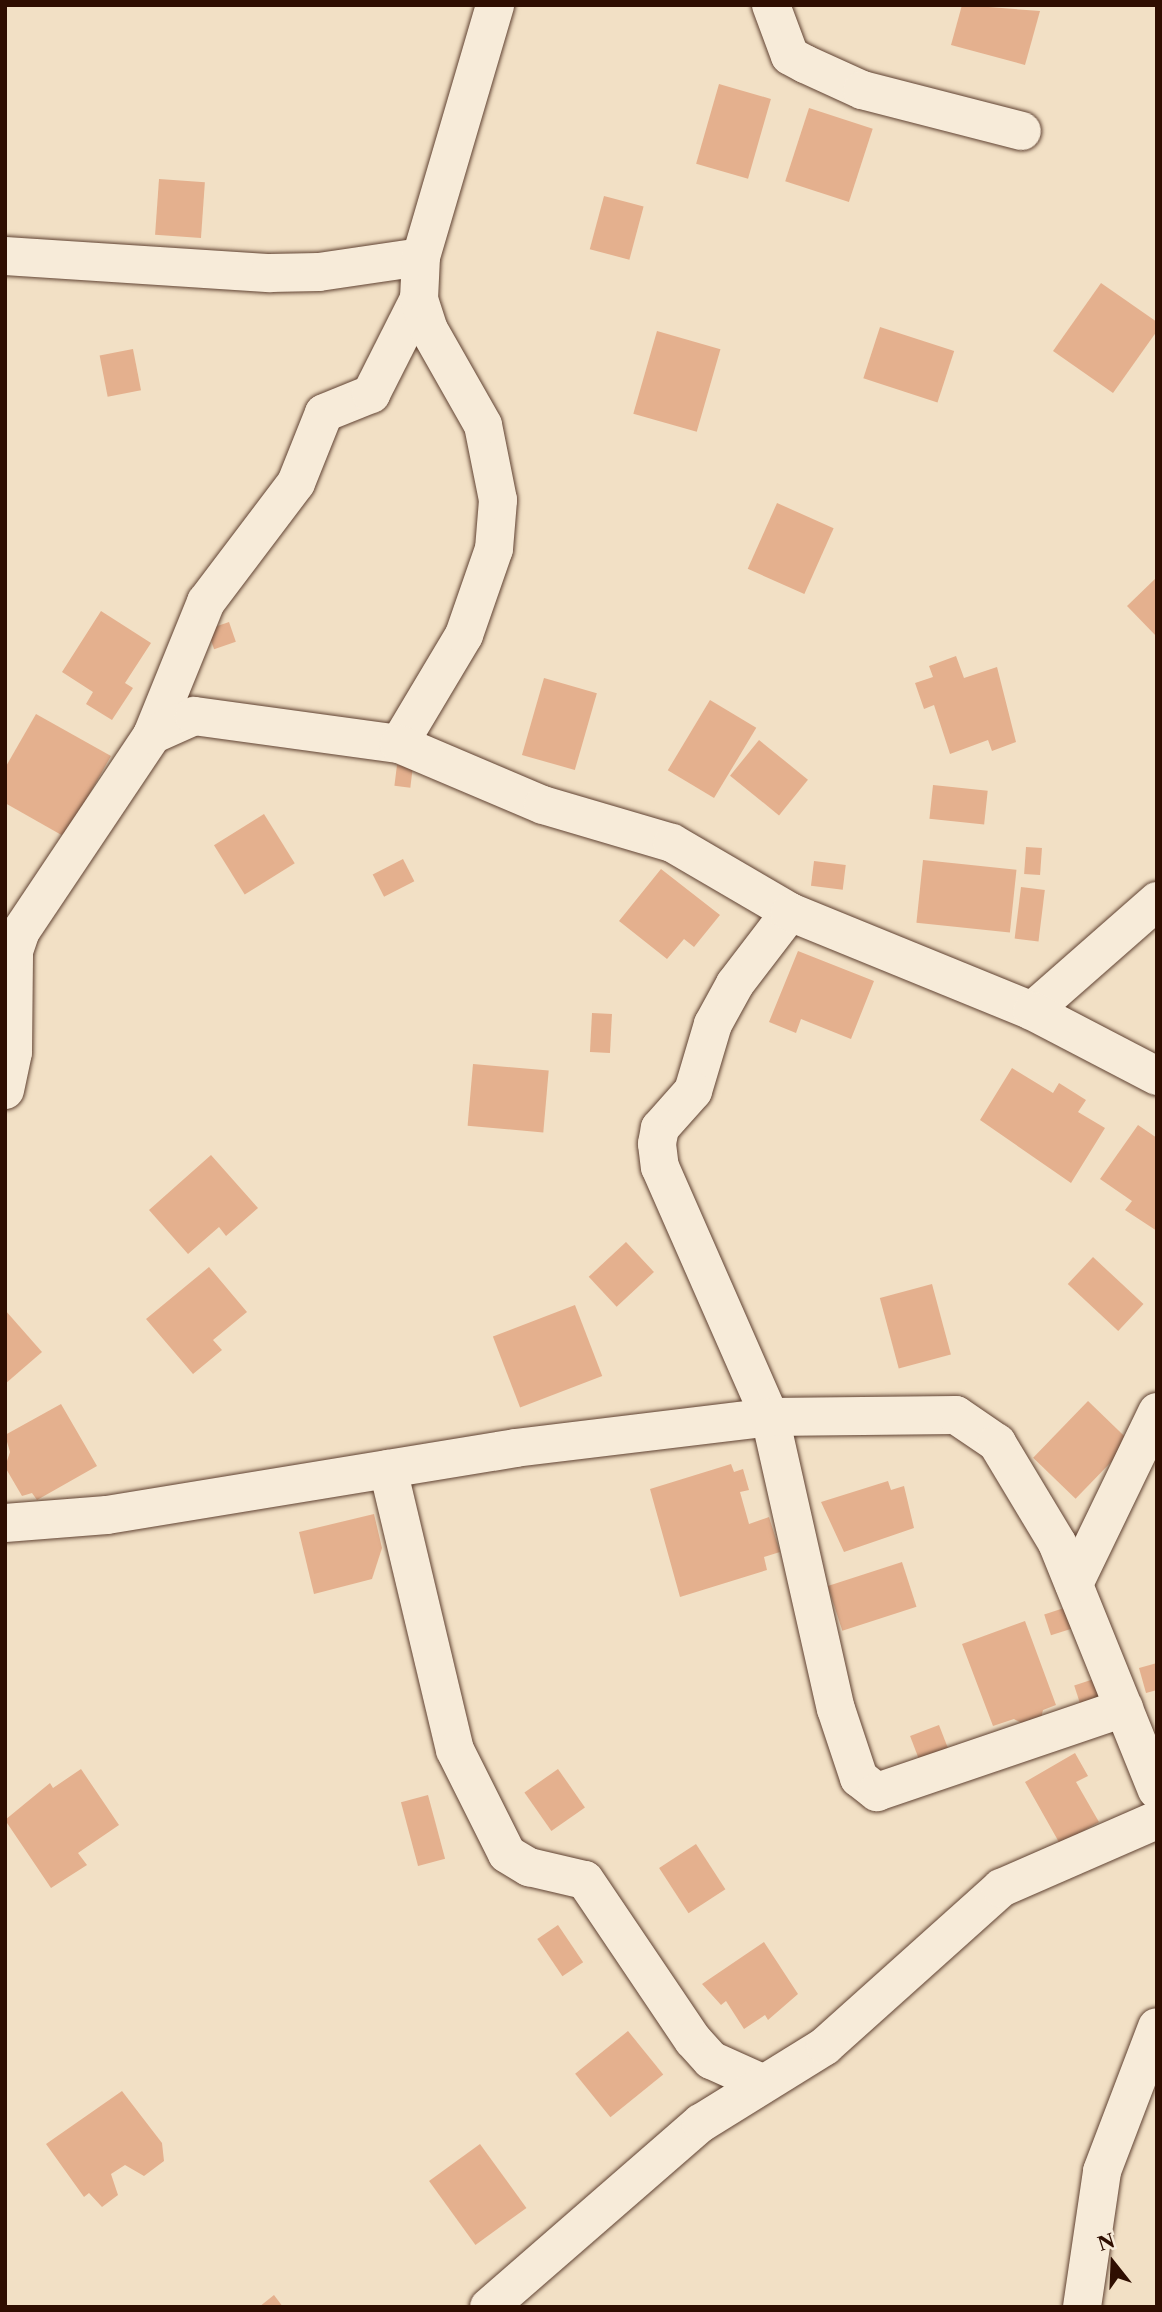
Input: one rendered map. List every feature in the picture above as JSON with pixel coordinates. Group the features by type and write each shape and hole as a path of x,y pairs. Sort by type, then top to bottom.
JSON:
{"street":[{"path":"399,744 440,680 484,587 498,500 483,425 429,330 419,299 421,257 495,5"},
{"path":"771,5 790,56 805,64 862,90 1022,131"},
{"path":"5,256 270,273 319,272 421,257"},
{"path":"5,1090 13,1052 13,951 22,931 152,735 206,602 296,483 324,413 371,394 419,299"},
{"path":"152,735 194,716 399,744 543,805 672,843 790,912 1032,1011 1157,1076"},
{"path":"1032,1011 1157,901"},
{"path":"790,912 734,984 713,1024 693,1091 660,1128 657,1144 660,1167 770,1417 836,1709 867,1787 877,1792 1124,1708"},
{"path":"1074,1584 1157,1412"},
{"path":"5,1523 107,1515 388,1469 770,1417 956,1415 976,1424 997,1443 1074,1584 1157,1790"},
{"path":"388,1469 455,1750 506,1854 529,1867 585,1880 693,2040 711,2060 762,2083"},
{"path":"489,2307 672,2147 762,2083 825,2046 1001,1888 1157,1820"},
{"path":"1082,2307 1102,2171 1157,2027"}],"building":[{"path":"962,5 1040,11 1025,65 951,45"},
{"path":"719,84 771,99 748,179 696,164"},
{"path":"809,108 873,129 849,202 785,181"},
{"path":"159,179 205,182 201,238 155,235"},
{"path":"604,196 644,207 629,260 590,249"},
{"path":"1101,283 1157,322 1157,331 1113,393 1053,351"},
{"path":"880,327 954,351 937,402 863,378"},
{"path":"657,331 720,349 697,432 633,414"},
{"path":"133,349 141,390 108,397 100,355"},
{"path":"777,503 834,528 804,594 748,569"},
{"path":"1157,577 1157,637 1127,606"},
{"path":"101,611 151,643 125,683 133,688 112,720 86,704 93,692 62,672"},
{"path":"229,622 236,642 214,649 207,629"},
{"path":"956,656 964,678 997,667 1016,742 992,751 988,740 950,754 934,705 924,709 915,683 933,677 929,666"},
{"path":"544,678 597,693 575,770 522,755"},
{"path":"710,700 756,728 714,798 668,770"},
{"path":"36,714 111,756 65,837 5,803 5,768"},
{"path":"759,740 808,780 779,815 730,776"},
{"path":"397,765 413,767 410,788 394,786"},
{"path":"933,785 988,791 984,825 929,819"},
{"path":"264,814 295,863 245,894 214,845"},
{"path":"1026,847 1042,848 1040,875 1024,874"},
{"path":"403,859 414,881 384,897 373,874"},
{"path":"923,860 1016,870 1010,932 916,923"},
{"path":"814,861 846,865 843,890 811,886"},
{"path":"661,869 720,915 694,947 684,939 667,959 619,921"},
{"path":"1021,887 1045,890 1038,942 1015,939"},
{"path":"798,951 874,981 851,1039 801,1019 796,1033 769,1022"},
{"path":"592,1013 612,1014 610,1053 590,1052"},
{"path":"473,1064 549,1071 543,1132 468,1126"},
{"path":"1012,1068 1053,1093 1059,1083 1086,1100 1078,1112 1105,1128 1071,1183 980,1120"},
{"path":"1138,1125 1157,1138 1157,1231 1125,1210 1132,1201 1100,1179"},
{"path":"211,1155 258,1208 226,1236 219,1227 188,1254 149,1210"},
{"path":"626,1242 654,1272 617,1307 589,1277"},
{"path":"1093,1257 1143,1304 1118,1331 1068,1284"},
{"path":"209,1267 247,1312 213,1340 222,1350 193,1374 146,1319"},
{"path":"932,1284 951,1355 899,1368 880,1298"},
{"path":"575,1305 602,1376 520,1407 493,1337"},
{"path":"5,1310 42,1352 5,1384"},
{"path":"1088,1401 1130,1442 1076,1499 1033,1458"},
{"path":"61,1404 97,1466 37,1500 32,1493 22,1496 5,1467 10,1452 5,1435"},
{"path":"731,1464 734,1472 743,1469 749,1490 740,1492 749,1524 769,1517 780,1552 764,1557 767,1570 680,1597 650,1489"},
{"path":"888,1481 891,1490 904,1486 914,1528 844,1552 821,1502"},
{"path":"374,1514 382,1548 372,1579 314,1594 299,1532"},
{"path":"902,1562 917,1607 842,1631 828,1586"},
{"path":"1067,1607 1074,1628 1051,1635 1044,1614"},
{"path":"1025,1621 1056,1705 1043,1710 1040,1722 1027,1726 1014,1719 993,1726 962,1644"},
{"path":"1157,1663 1157,1690 1146,1693 1139,1668"},
{"path":"1097,1678 1104,1699 1081,1706 1074,1685"},
{"path":"939,1725 948,1748 919,1759 910,1736"},
{"path":"1075,1753 1088,1776 1076,1782 1099,1822 1060,1844 1025,1782"},
{"path":"81,1769 119,1825 78,1853 87,1865 51,1888 5,1820 50,1783 53,1788"},
{"path":"558,1769 585,1808 551,1831 524,1793"},
{"path":"428,1795 445,1859 418,1866 401,1802"},
{"path":"696,1844 725,1889 689,1913 659,1868"},
{"path":"558,1925 583,1962 562,1976 537,1939"},
{"path":"764,1942 798,1994 768,2020 765,2015 744,2029 726,2001 721,2005 702,1984"},
{"path":"628,2031 663,2075 610,2117 575,2074"},
{"path":"122,2091 162,2143 164,2161 144,2176 125,2165 111,2174 118,2195 102,2207 89,2193 84,2197 46,2144"},
{"path":"480,2144 526,2208 475,2245 429,2181"},
{"path":"274,2295 283,2307 259,2307"}]}
